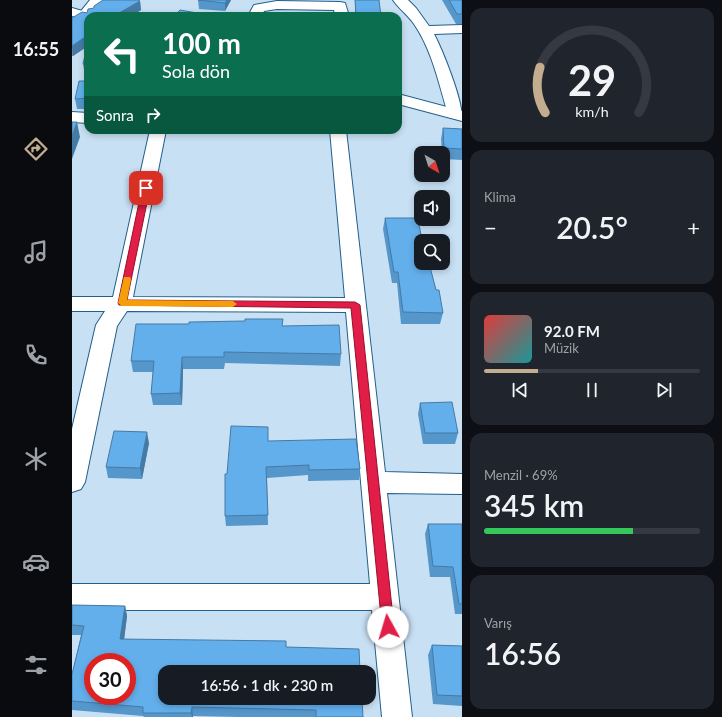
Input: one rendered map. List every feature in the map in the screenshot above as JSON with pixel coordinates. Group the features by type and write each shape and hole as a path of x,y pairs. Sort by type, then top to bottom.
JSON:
{"street":[{"path":"84,12 97,0"},
{"path":"400,0 417,17 426,30 459,115"},
{"path":"257,8 277,5 340,6 341,12"},
{"path":"426,30 462,29"},
{"path":"402,100 459,115"},
{"path":"72,117 84,118"},
{"path":"72,482 107,325 122,303 157,134"},
{"path":"338,134 398,717"},
{"path":"72,304 355,305"},
{"path":"374,482 462,484"},
{"path":"72,597 385,597"}],"building":[{"path":"103,0 140,1 121,12 87,12 88,9 94,8 94,6"},
{"path":"198,0 227,0 225,3"},
{"path":"355,0 379,0 380,12 356,12"},
{"path":"449,0 462,0 462,14 457,14"},
{"path":"180,10 192,12 178,12"},
{"path":"82,12 84,12 84,38 72,46 72,18"},
{"path":"79,81 84,81 84,98 75,99"},
{"path":"72,122 77,122 72,136"},
{"path":"443,128 462,129 462,149 450,148 450,146 444,146"},
{"path":"385,218 414,218 414,226 419,226 421,234 414,234 414,270 431,270 436,290 439,290 443,313 403,312 398,272 394,272"},
{"path":"245,319 283,319 282,326 339,325 341,354 224,352 224,357 182,357 180,393 151,394 154,361 131,361 136,324 189,324 189,322 245,321"},
{"path":"452,402 458,433 425,433 420,403"},
{"path":"231,426 268,427 268,441 356,439 360,469 309,470 309,465 266,467 268,515 225,516 225,474 227,474"},
{"path":"114,431 147,432 140,468 106,467"},
{"path":"428,524 462,524 462,604 459,604 453,567 433,566"},
{"path":"72,605 125,606 120,639 286,641 286,647 359,649 360,665 158,665 158,705 362,705 363,717 316,717 316,710 192,707 191,713 143,713 143,707 119,705 136,705 136,653 84,653 84,702 72,701 72,674 84,626 72,625"},
{"path":"432,645 462,646 462,696 437,695"}],"slow traffic":[{"path":"127,279 122,303 233,304"}],"route":[{"path":"146,188 122,303 355,305 388,627"}]}
